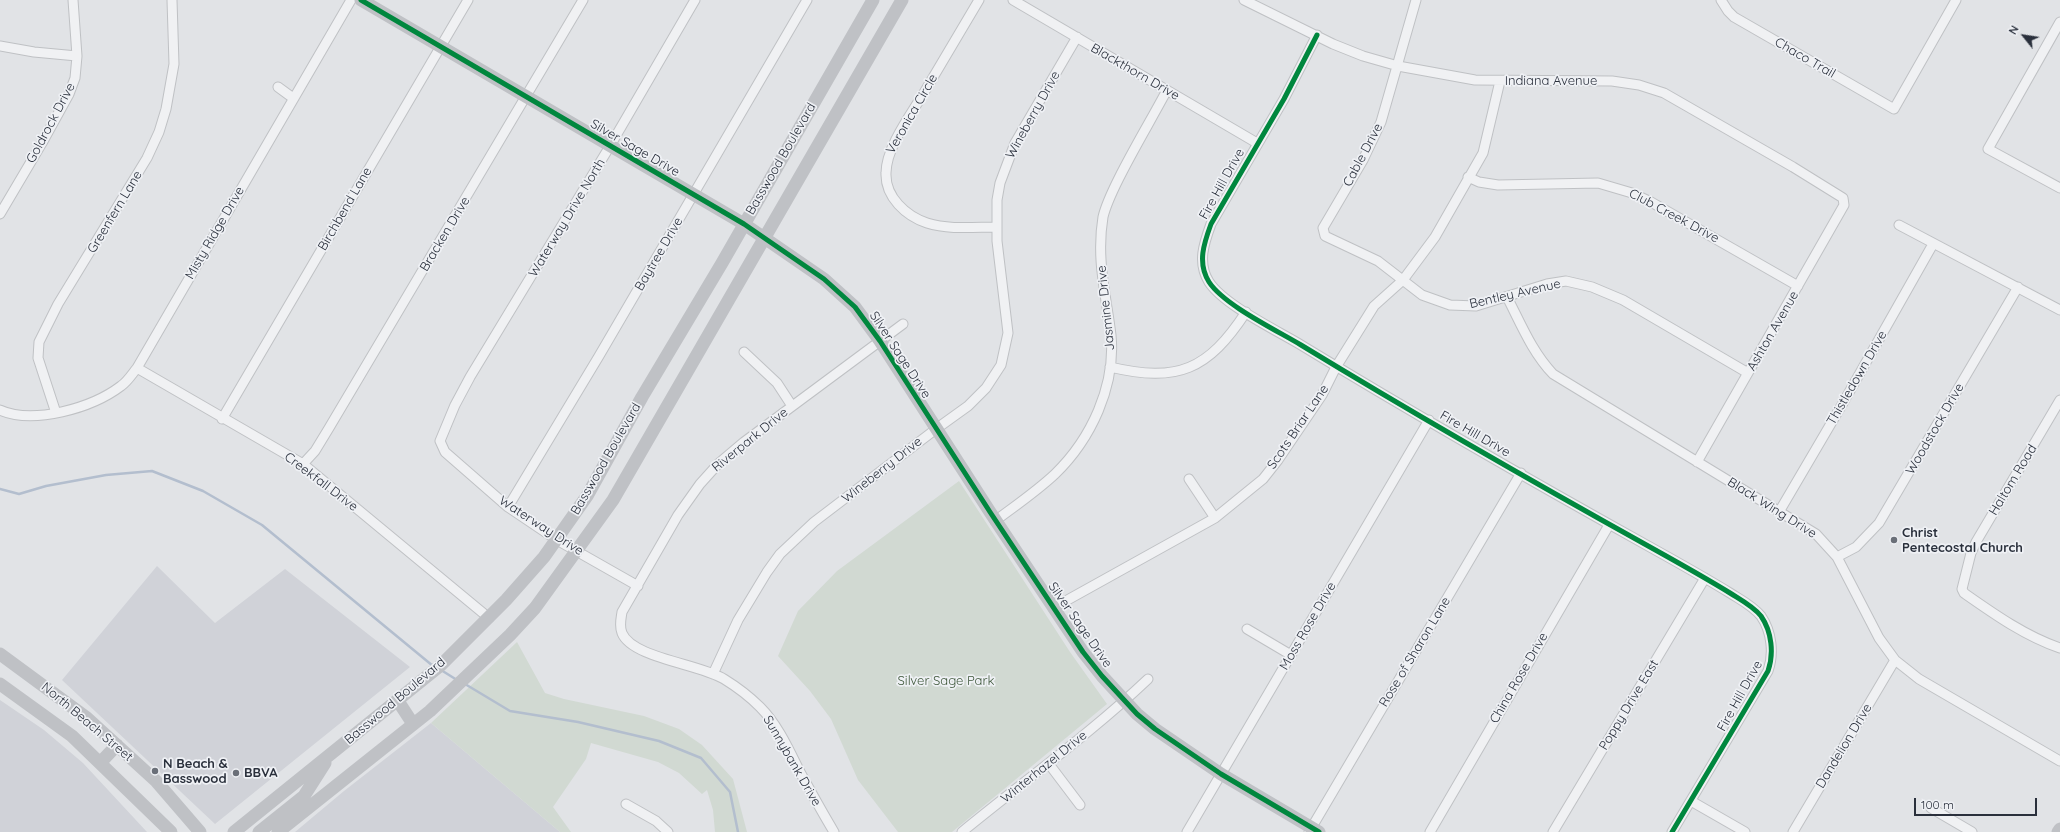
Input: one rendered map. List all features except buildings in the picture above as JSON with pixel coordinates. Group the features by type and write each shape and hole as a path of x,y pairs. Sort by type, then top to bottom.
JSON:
{"main road":[{"name":"Silver Sage Drive","path":"361,0 744,224 824,279 855,307 880,341 995,521 1053,608 1083,652 1125,702 1155,729 1220,774 1313,831"},
{"name":"Basswood Boulevard","path":"234,832 398,701 448,658 489,618 544,557 587,496 642,397 873,0"},
{"name":"Basswood Boulevard","path":"278,832 414,724 443,699 470,674 535,608 577,551 624,481 902,0"},
{"name":"North Beach Street","path":"0,654 87,718 156,781 200,832"},
{"name":"North Beach Street","path":"0,684 72,736 171,832"},
{"path":"398,701 414,724"},
{"path":"100,763 117,745"},
{"path":"259,832 304,796 332,754"},
{"path":"154,814 163,832"}],"street":[{"name":"Goldrock Drive","path":"0,214 42,143 69,94 75,78 77,56 73,0"},
{"name":"Greenfern Lane","path":"56,413 38,358 39,342 58,304 147,158 159,132 166,109 174,64 172,0"},
{"name":"Misty Ridge Drive","path":"0,410 17,416 46,415 56,413 103,397 123,384 137,368 351,0"},
{"name":"Birchbend Lane","path":"222,419 468,0"},
{"name":"Bracken Drive","path":"303,464 315,451 329,428 527,97 583,0"},
{"name":"Waterway Drive North","path":"441,437 470,377 610,146 695,0"},
{"name":"Baytree Drive","path":"508,507 599,356 807,0"},
{"name":"Veronica Circle","path":"979,0 887,159 886,174 893,197 901,207 916,219 929,224 946,226 997,227"},
{"name":"Blackthorn Drive","path":"1013,0 1257,143"},
{"name":"Indiana Avenue","path":"1244,0 1363,56 1398,66 1475,80 1612,81 1639,85 1664,93 1843,198"},
{"name":"Cable Drive","path":"1389,270 1353,248 1329,239 1323,233 1323,228 1363,160 1381,122 1416,0"},
{"name":"Chaco Trail","path":"1721,0 1734,17 1894,109 1956,0"},
{"path":"2060,22 1988,149 2060,188"},
{"name":"Fire Hill Drive","path":"1317,35 1287,94 1211,224 1204,242 1202,258 1209,281 1226,299 1336,367 1609,525 1705,578 1751,606 1760,616 1765,623 1773,658 1762,684 1672,832"},
{"name":"Wineberry Drive","path":"713,674 738,620 767,572 780,554 814,522 968,406 986,388 1000,365 1008,333 1007,314 1001,284 997,227 1000,183 1014,143 1077,37"},
{"path":"0,46 34,52 77,56"},
{"name":"Scots Briar Lane","path":"1053,608 1215,518 1247,493 1278,460 1322,395 1336,367 1374,306 1403,280 1435,237 1485,146 1500,81"},
{"path":"278,87 293,98"},
{"name":"Jasmine Drive","path":"995,521 1039,488 1069,459 1083,440 1100,405 1107,387 1110,367 1111,336 1099,253 1104,215 1111,194 1167,90"},
{"name":"Club Creek Drive","path":"1468,177 1479,182 1498,185 1598,183 1632,193 1651,202 1798,286"},
{"name":"Ashton Avenue","path":"1697,462 1844,205 1843,198"},
{"path":"1899,225 2060,310"},
{"name":"Thistledown Drive","path":"1779,512 1844,403 1933,244"},
{"name":"Bentley Avenue","path":"1389,270 1422,295 1450,305 1476,306 1547,284 1566,282 1592,287 1623,300 1748,373"},
{"name":"Woodstock Drive","path":"1837,557 1856,547 1879,523 2018,287"},
{"name":"Black Wing Drive","path":"1507,297 1532,347 1542,362 1553,374 1816,534 1837,557 1879,638 1895,660 1919,679 2060,761"},
{"path":"1110,367 1145,374 1168,373 1184,370 1198,364 1222,345 1246,312"},
{"name":"Riverpark Drive","path":"621,630 620,624 622,612 678,515 700,484 718,464 744,442 903,324"},
{"path":"744,352 777,384 792,406"},
{"name":"Creekfall Drive","path":"137,368 222,419 303,464 489,618"},
{"name":"Haltom Road","path":"2060,400 2056,416 1976,542 1971,553 1962,589 1964,593 2016,627 2060,648"},
{"name":"Moss Rose Drive","path":"1187,832 1429,420"},
{"name":"Waterway Drive","path":"441,437 441,446 445,452 508,507 557,540 638,586"},
{"name":"Rose of Sharon Lane","path":"1313,831 1521,473"},
{"path":"1189,479 1215,518"},
{"name":"China Rose Drive","path":"1430,832 1609,525"},
{"name":"Poppy Drive East","path":"1553,832 1705,578"},
{"path":"1248,629 1290,655"},
{"name":"Sunnybank Drive","path":"621,630 628,641 643,652 705,670 724,679 760,707 771,720 834,832"},
{"name":"Dandelion Drive","path":"1793,832 1895,660"},
{"name":"Winterhazel Drive","path":"962,832 1125,702 1148,679"},
{"path":"1049,764 1080,805"},
{"path":"1691,801 1745,832"},
{"path":"626,804 651,818 668,832"},
{"path":"1931,808 1972,832"}],"shaded area":[{"path":"157,566 215,623 285,569 410,667 215,824 62,680"},
{"path":"0,700 44,730 83,763 147,832 0,832"},
{"path":"431,723 560,832 295,832 344,791"}],"green space":[{"name":"Silver Sage Park","path":"959,481 1070,652 1107,704 952,832 898,832 858,780 831,719 810,691 778,656 798,611 837,571"},
{"path":"517,642 545,693 564,699 644,716 679,729 702,745 733,779 747,832 715,832 713,810 707,790 702,794 679,773 658,762 591,743 586,759 553,807 571,832 560,832 431,723"}],"waterway":[{"path":"0,489 19,494 46,486 106,475 152,471 203,491 262,525 433,666"},
{"path":"441,670 457,680"},
{"path":"465,684 510,711 578,722 659,741 701,758 730,792 738,832"}],"cycle path":[{"path":"361,0 744,224 824,279 855,307 880,341 990,512 1083,652 1102,676 1137,714 1155,729 1221,774 1319,832"},
{"path":"1317,35 1284,99 1211,224 1203,253 1203,268 1205,275 1216,291 1251,316 1475,448 1710,581 1747,603 1761,616 1768,629 1771,643 1771,657 1768,671 1672,832"}],"place":[{"name":"Christ Pentecostal Church","path":"1894,540"},
{"name":"N Beach & Basswood","path":"155,771"},
{"name":"BBVA","path":"236,773"}]}
